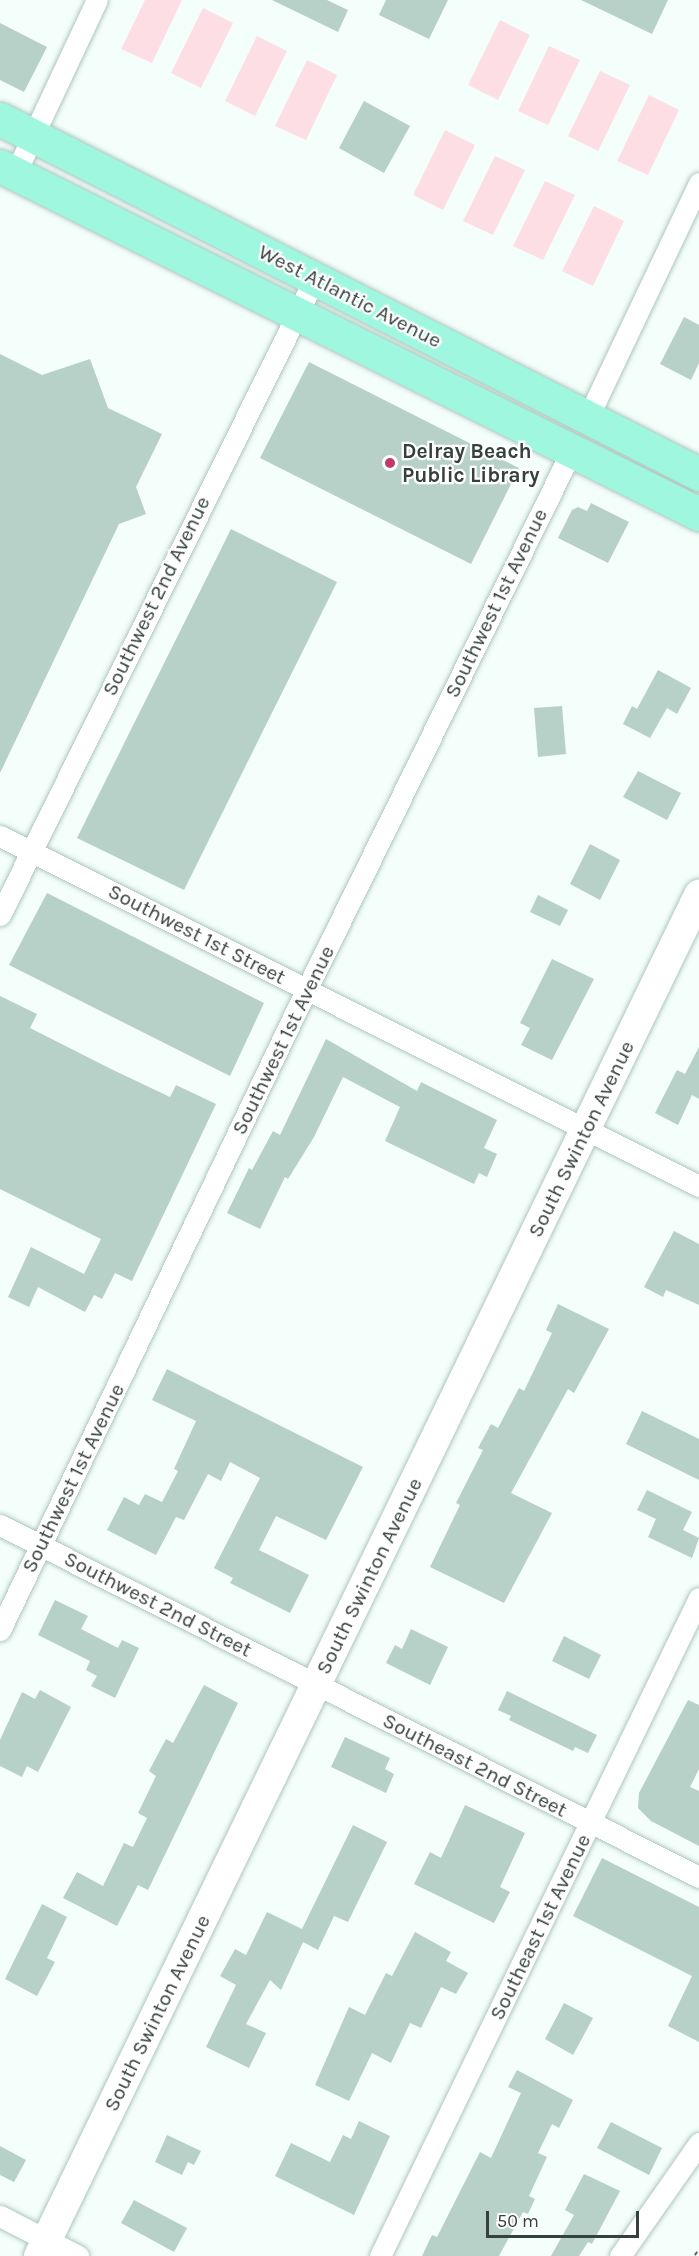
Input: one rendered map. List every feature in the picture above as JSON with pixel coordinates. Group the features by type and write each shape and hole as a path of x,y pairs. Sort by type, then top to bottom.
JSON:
{"main road":[{"name":"West Atlantic Avenue","path":"0,119 699,474"},
{"name":"West Atlantic Avenue","path":"8,170 528,431 699,514"},
{"path":"528,431 588,417"},
{"path":"571,452 637,444"}],"street":[{"path":"8,170 31,135 97,0"},
{"path":"588,417 699,183"},
{"name":"Southwest 2nd Avenue","path":"0,915 315,278"},
{"name":"Southwest 1st Avenue","path":"0,1630 307,989 571,452"},
{"name":"Southwest 1st Street","path":"0,836 699,1186"},
{"name":"South Swinton Avenue","path":"43,2248 699,895"},
{"name":"Southwest 2nd Street","path":"0,1526 42,1545 316,1685"},
{"name":"Southeast 1st Avenue","path":"380,2256 699,1598"},
{"name":"Southeast 2nd Street","path":"316,1685 699,1877"},
{"path":"620,2256 699,2143"},
{"path":"0,2216 43,2248 78,2256"}],"shaded area":[{"path":"145,0 182,0 152,63 121,49"},
{"path":"203,8 233,23 201,88 171,73"},
{"path":"500,20 530,35 498,100 468,85"},
{"path":"257,36 287,51 255,116 225,101"},
{"path":"549,46 580,60 548,125 518,111"},
{"path":"307,60 337,75 306,140 275,126"},
{"path":"600,71 630,85 598,151 568,136"},
{"path":"649,95 679,110 648,175 617,161"},
{"path":"445,130 475,145 443,210 413,195"},
{"path":"495,156 525,170 493,235 463,221"},
{"path":"545,181 575,195 543,260 513,246"},
{"path":"594,206 624,221 593,286 562,271"}],"building":[{"path":"272,0 327,0 348,10 338,32"},
{"path":"386,0 448,0 429,39 379,15"},
{"path":"581,0 668,0 652,34"},
{"path":"0,23 47,47 24,92 0,80"},
{"path":"364,101 410,126 384,173 339,148"},
{"path":"684,317 699,325 699,363 691,380 660,364"},
{"path":"0,354 42,375 90,359 108,408 162,434 136,487 146,514 119,524 0,773"},
{"name":"Delray Beach Public Library","path":"309,362 519,468 471,564 260,458"},
{"path":"591,503 629,522 608,563 558,538 572,510 578,507 587,511"},
{"path":"231,529 337,582 184,890 77,838"},
{"path":"658,670 691,688 677,714 667,708 650,738 623,724 632,706 637,709"},
{"path":"562,706 566,754 538,757 534,708"},
{"path":"638,771 681,793 667,820 623,797"},
{"path":"590,844 620,860 600,900 570,884"},
{"path":"47,893 264,1003 230,1076 9,965"},
{"path":"538,895 568,910 560,926 530,912"},
{"path":"552,959 594,979 552,1060 521,1045 530,1028 520,1023"},
{"path":"0,996 37,1014 30,1028 111,1069 170,1097 176,1085 216,1104 132,1281 115,1273 102,1299 94,1295 85,1312 38,1287 29,1307 8,1297 31,1247 84,1274 101,1239 0,1189"},
{"path":"326,1039 417,1091 421,1082 497,1120 484,1148 497,1154 487,1177 479,1173 474,1184 385,1141 400,1107 343,1077 314,1137 288,1179 285,1177 260,1229 227,1213 249,1168 252,1170 273,1131 280,1135"},
{"path":"699,1047 699,1099 692,1095 678,1125 655,1113 677,1070 685,1074"},
{"path":"674,1231 699,1244 699,1305 666,1290 663,1297 644,1287"},
{"path":"558,1304 609,1329 574,1393 568,1389 511,1493 552,1513 504,1603 430,1567 460,1505 456,1503 483,1450 478,1448 491,1424 498,1428 519,1388 524,1391 552,1333 546,1330"},
{"path":"167,1369 363,1467 326,1540 276,1516 259,1550 309,1575 290,1613 230,1583 233,1578 214,1568 260,1478 230,1462 221,1481 208,1474 184,1520 176,1517 156,1555 107,1530 124,1497 139,1505 145,1494 162,1502 178,1471 174,1469 196,1421 152,1400"},
{"path":"642,1411 699,1439 699,1480 626,1444"},
{"path":"647,1490 692,1512 683,1530 699,1538 692,1558 648,1537 656,1519 637,1510"},
{"path":"55,1600 88,1616 81,1629 118,1648 122,1640 139,1648 115,1698 91,1686 97,1676 86,1670 90,1661 38,1635"},
{"path":"411,1629 448,1647 430,1685 386,1663 395,1645 402,1649"},
{"path":"564,1636 601,1655 589,1679 552,1661"},
{"path":"204,1685 238,1703 148,1890 138,1885 117,1926 63,1898 77,1872 103,1886 124,1843 133,1847 147,1818 138,1813 156,1776 149,1771 166,1739 173,1743"},
{"path":"40,1690 71,1707 38,1772 27,1766 22,1777 0,1766 0,1740 22,1692 35,1699"},
{"path":"507,1691 597,1735 588,1753 575,1747 573,1751 509,1720 511,1716 498,1710"},
{"path":"688,1700 699,1705 699,1769 690,1787 699,1791 699,1846 651,1821 638,1808 639,1793"},
{"path":"345,1737 390,1758 385,1769 394,1774 386,1793 331,1767"},
{"path":"465,1805 525,1833 500,1887 510,1892 494,1923 414,1884 430,1852 441,1858"},
{"path":"353,1825 387,1842 348,1922 334,1916 318,1950 303,1942 281,1990 270,1980 246,2024 266,2033 249,2068 206,2047 236,1985 220,1976 235,1949 246,1955 267,1912 302,1929"},
{"path":"602,1858 699,1907 699,2042 668,2026 692,1976 573,1916"},
{"path":"42,1904 67,1917 47,1958 55,1962 37,1996 5,1979"},
{"path":"415,1932 451,1952 446,1961 468,1973 456,1994 441,1987 421,2028 410,2023 391,2063 372,2053 349,2101 315,2085 349,2007 365,2015 386,1973 392,1976"},
{"path":"564,2003 593,2018 573,2055 545,2039"},
{"path":"517,2070 573,2100 559,2128 552,2124 538,2153 547,2157 529,2196 535,2199 528,2214 523,2212 499,2256 422,2256 432,2235 437,2237 480,2152 491,2158 521,2093 508,2087"},
{"path":"359,2121 390,2136 354,2215 275,2176 291,2143 330,2162 343,2135 351,2139"},
{"path":"611,2122 662,2148 649,2175 597,2148"},
{"path":"167,2135 201,2151 194,2165 188,2162 182,2175 155,2162"},
{"path":"0,2146 26,2160 14,2182 0,2175"},
{"path":"584,2174 620,2191 592,2244 588,2242 579,2256 551,2256 574,2215 565,2210"},
{"path":"134,2200 187,2228 174,2252 121,2223"}],"place":[{"name":"Delray Beach Public Library","path":"390,463"}]}
